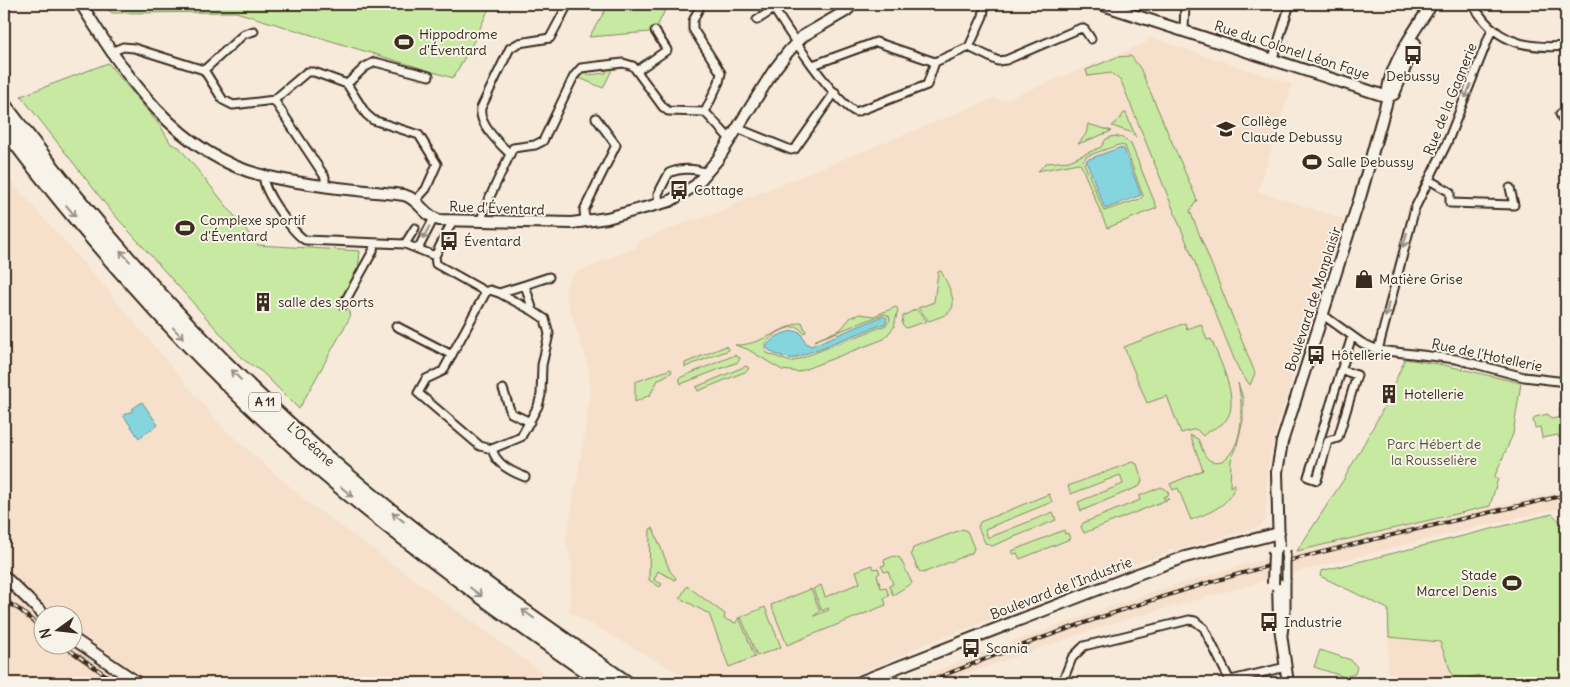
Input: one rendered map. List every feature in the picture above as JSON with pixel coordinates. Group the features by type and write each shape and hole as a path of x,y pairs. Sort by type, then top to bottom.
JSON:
{"highway":[{"name":"L’Océane","path":"4,106 78,199 142,275 199,337 263,400 346,475 566,649"},
{"name":"L’Océane","path":"4,127 131,281 183,338 262,417 323,472 392,529 588,664 626,683"},
{"name":"L’Océane","path":"588,664 604,683"}],"street":[{"name":"Rue d'Éventard","path":"82,4 119,64 163,118 176,130 214,156 264,176 325,186 404,195 415,201 434,218 560,224 585,221 659,205 696,185 730,139 774,70 796,44 822,23 850,5"},
{"path":"510,154 500,144 481,118 481,108 510,48 519,42 550,38 568,4"},
{"path":"701,4 693,21 693,29 719,68 721,76 705,112"},
{"path":"813,65 876,42 935,62 969,47 983,16 985,4"},
{"name":"Rue du Colonel Léon Faye","path":"1100,4 1273,58 1388,97"},
{"path":"1184,30 1185,4"},
{"path":"1273,58 1290,4"},
{"name":"Boulevard de Monplaisir","path":"1282,683 1280,551 1276,534 1277,472 1280,450 1361,194 1388,97 1389,83 1402,54 1432,4"},
{"name":"Boulevard de Monplaisir","path":"1388,97 1394,94 1418,34 1438,4"},
{"path":"1472,4 1492,29 1509,39 1528,45 1566,46"},
{"path":"757,20 774,9 796,44 852,111 859,112 927,85 935,62"},
{"path":"969,47 998,61 1006,60 1081,28 1085,30 1091,39"},
{"name":"Rue de la Gagnerie","path":"1378,350 1410,224 1459,116 1492,29"},
{"path":"204,70 244,34 254,31"},
{"path":"638,70 667,50 655,31"},
{"path":"111,52 123,47 134,48 204,70 209,81 227,103 233,105 274,100 307,72 314,72 347,84 368,117 419,135 436,160 436,169 423,193 415,201"},
{"path":"347,84 365,67 375,62 429,76"},
{"path":"481,221 481,216 510,154 517,146 535,145 543,141 577,70 587,66 623,63 633,66 668,111 705,112 730,139"},
{"path":"737,128 791,150 796,149 835,92"},
{"path":"274,100 325,176 325,186"},
{"path":"1566,110 1560,114 1566,126"},
{"path":"585,221 584,210 616,145 596,118"},
{"path":"659,205 658,194 669,173 676,170 693,170 706,173"},
{"path":"264,176 264,185 297,236 305,240 405,244 435,256"},
{"path":"1429,180 1450,192 1450,203 1514,205 1510,188"},
{"path":"418,249 434,218"},
{"path":"453,220 435,256 436,264 486,292 490,290 499,293 534,311 545,319 548,327 542,370 542,395 530,422 521,437 492,449 480,446 418,393 426,379 443,371 486,292"},
{"path":"405,244 415,228"},
{"path":"343,305 373,251 374,243"},
{"path":"499,293 549,277"},
{"path":"525,285 534,311"},
{"name":"Rue de l'Hotellerie","path":"1323,315 1352,336 1378,350 1449,358 1487,365 1524,377 1566,382"},
{"path":"396,326 452,355"},
{"path":"1342,370 1357,375 1338,438 1328,441 1317,480 1308,477 1352,336"},
{"path":"503,389 511,413 530,422"},
{"path":"492,449 498,462 525,477"},
{"name":"Boulevard de l'Industrie","path":"857,683 1185,557 1276,534"},
{"path":"4,576 33,604"},
{"name":"Boulevard de Monplaisir","path":"1279,582 1274,622 1283,668 1288,683"},
{"path":"1062,683 1072,658 1084,646 1189,620 1195,621 1204,628 1231,682 1283,668"},
{"path":"82,645 138,683"}],"shaded area":[{"path":"1149,37 1292,84 1258,191 1343,219 1275,432 1267,473 1266,520 1260,527 1173,551 1172,549 1167,551 1168,553 1115,571 909,651 909,653 834,683 696,683 569,612 572,567 566,541 587,418 590,383 588,366 565,294 566,286 572,276 577,272 637,247 636,242 694,219 698,220 732,207 734,203 995,98 1002,101 1146,43"},
{"path":"4,173 104,286 223,428 310,504 557,683 4,683"},
{"path":"1566,490 1566,506 1291,573 1291,553"},
{"path":"1268,558 1268,580 1110,624 954,678 945,683 905,683 997,647 1155,591"},
{"path":"1389,637 1440,642 1455,683 1387,683"},
{"path":"1478,675 1481,683 1455,683"}],"green space":[{"name":"Hippodrome d'Éventard","path":"102,4 491,4 475,39 453,78 236,12 112,13"},
{"path":"609,4 668,4 656,29 650,32 589,37"},
{"path":"1131,56 1140,68 1197,200 1190,211 1255,373 1250,385 1239,371 1121,81 1111,73 1088,76 1086,70 1117,57"},
{"name":"Complexe sportif d'Éventard","path":"108,63 161,127 171,144 179,147 258,245 360,251 358,271 347,303 350,317 299,409 262,372 244,360 111,211 21,96"},
{"path":"606,68 613,68 603,88 577,77 587,70 588,75 606,73"},
{"path":"1126,113 1136,138 1130,132 1112,126"},
{"path":"1088,124 1112,131 1078,144 1086,134"},
{"path":"1114,136 1123,138 1131,144 1157,208 1107,228 1081,165 1078,163 1038,171 1046,163 1069,161 1101,147 1106,139","holes":["1118,145 1125,146 1143,196 1140,199 1104,211 1083,160 1087,156"]},
{"path":"941,271 950,290 953,306 947,314 929,321 918,308 934,302 938,272"},
{"path":"896,307 898,309 894,327 884,339 798,372 782,370 747,349 735,345 752,343 783,330 773,336 764,348 767,353 791,362 886,325 890,320 889,316 884,314 814,341 841,329 851,317 860,314 874,316"},
{"path":"916,309 927,321 906,328 902,324 903,316"},
{"path":"802,322 806,332 804,333 798,327 783,330"},
{"path":"1185,323 1187,329 1201,324 1207,340 1211,339 1230,391 1230,412 1226,420 1203,436 1196,429 1181,433 1167,396 1147,403 1124,347"},
{"path":"726,346 729,350 685,367 685,363"},
{"path":"735,355 740,358 738,362 681,384 679,378"},
{"name":"Parc Hébert de la Rousselière","path":"1405,359 1444,365 1521,383 1513,434 1494,478 1498,479 1490,506 1297,551 1344,479 1381,413"},
{"path":"746,366 749,368 747,371 698,391 696,387"},
{"path":"671,369 672,372 658,380 650,395 635,402 635,382"},
{"path":"1238,383 1243,398 1243,420 1236,449 1231,460 1230,487 1235,483 1233,491 1219,507 1191,520 1178,488 1173,490 1170,484 1203,470 1190,435 1198,439 1208,459 1216,462 1222,461 1229,455 1235,446 1240,425 1241,403"},
{"path":"1566,406 1565,450 1562,438 1559,438 1558,435 1542,438 1540,427 1535,428 1533,420 1535,417 1548,414 1552,419 1560,417 1559,408"},
{"path":"1132,462 1137,464 1142,480 1140,486 1081,511 1078,502 1123,484 1120,475 1071,494 1068,486"},
{"path":"1161,487 1167,490 1169,495 1163,497 1164,499 1169,499 1084,533 1081,527 1083,523 1140,500 1139,496"},
{"path":"1049,494 1052,502 985,529 988,538 1053,512 1056,520 992,546 985,543 978,527 980,522"},
{"name":"Stade Marcel Denis","path":"1552,514 1566,527 1566,625 1560,631 1566,636 1566,683 1481,683 1478,675 1455,683 1440,642 1389,637 1388,609 1320,576 1321,571"},
{"path":"653,528 670,571 676,578 675,580 658,571 654,580 662,584 660,587 649,580 650,529"},
{"path":"963,529 967,531 974,548 972,553 923,573 919,571 911,554 913,548"},
{"path":"1064,530 1065,534 1068,533 1070,539 1020,559 1017,553 1013,554 1012,551"},
{"path":"894,556 900,558 912,583 893,595 889,586 893,584 888,571 884,572 881,566 885,565 884,560"},
{"path":"872,565 874,569 878,568 880,573 877,575 881,588 886,587 889,596 884,598 886,605 787,645 771,605 811,589 820,611 814,616 829,610 828,608 822,611 813,589 821,585 825,597 860,583 856,571"},
{"path":"687,586 725,614 724,619 736,623 739,617 755,657 729,667 709,614 680,598"},
{"path":"765,607 781,647 757,656 741,617"},
{"path":"1320,650 1351,660 1357,667 1355,674 1345,677 1314,667"}],"water":[{"path":"1119,148 1124,149 1141,195 1105,209 1086,160"},
{"path":"883,316 887,318 886,323 792,359 775,354 766,348 775,337 791,331 800,332 806,343 811,346"},
{"path":"142,402 158,425 139,438 123,415 133,411 132,409"}],"railway":[{"path":"924,683 1080,624 1239,574 1361,542 1566,495"},
{"path":"4,600 32,620"},
{"path":"75,654 117,683"}],"place":[{"name":"Hippodrome d'Éventard","path":"404,42"},
{"name":"Debussy","path":"1413,55"},
{"name":"Collège Claude Debussy","path":"1226,129"},
{"name":"Salle Debussy","path":"1312,162"},
{"name":"Cottage","path":"679,190"},
{"name":"Complexe sportif d'Éventard","path":"185,228"},
{"name":"Éventard","path":"449,241"},
{"name":"Matière Grise","path":"1364,279"},
{"name":"salle des sports","path":"263,302"},
{"name":"Hôtellerie","path":"1316,355"},
{"name":"Hotellerie","path":"1389,394"},
{"name":"Stade Marcel Denis","path":"1512,583"},
{"name":"Industrie","path":"1269,622"},
{"name":"Scania","path":"971,648"}]}
